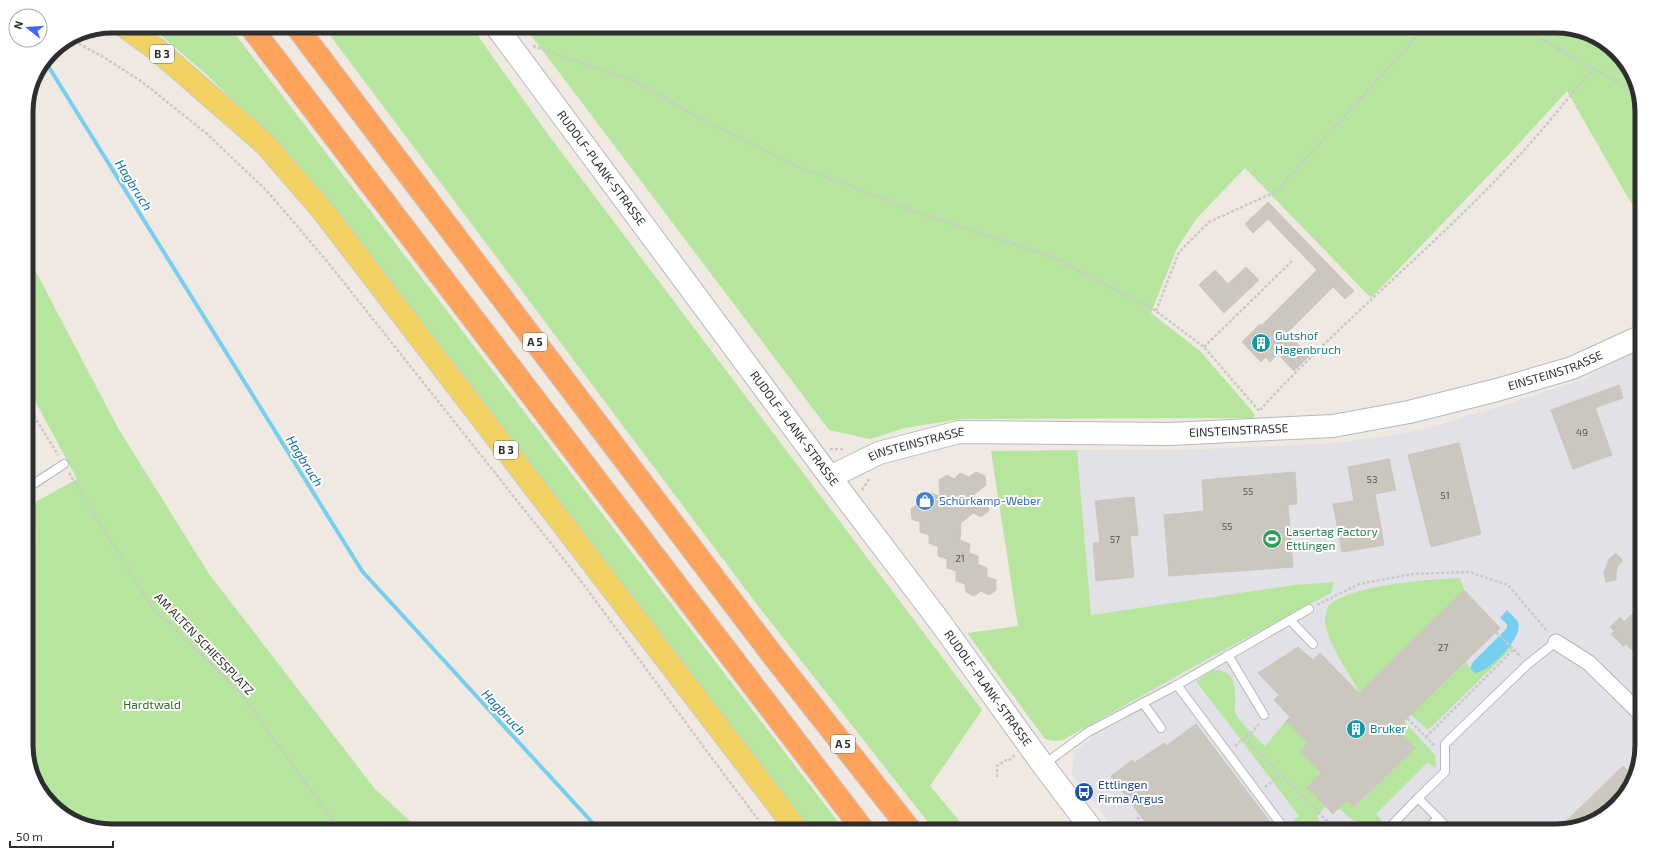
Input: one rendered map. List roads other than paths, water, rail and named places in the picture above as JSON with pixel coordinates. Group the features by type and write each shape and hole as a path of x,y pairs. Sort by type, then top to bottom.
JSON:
{"highway":[{"path":"255,33 859,824"},
{"name":"A 5","path":"301,33 774,657 905,824"}],"main road":[{"name":"B 3","path":"134,33 156,49 265,144 323,211 793,824"},
{"name":"RUDOLF-PLANK-STRASSE","path":"501,33 830,477 940,622 1043,765 1089,824"},
{"name":"EINSTEINSTRASSE","path":"830,477 879,453 959,432 1163,434 1261,420 1333,426 1409,412 1497,390 1572,368 1635,339"}],"street":[{"path":"1556,642 1589,663 1635,708"}],"lane":[{"path":"33,484 64,464"},
{"path":"1043,765 1088,732 1144,703 1309,609"},
{"path":"1290,620 1313,644"},
{"path":"1393,824 1445,772 1445,744 1528,664 1556,642"},
{"path":"1228,655 1264,715"},
{"path":"1176,685 1281,824"},
{"path":"1144,703 1161,728"},
{"path":"1418,798 1444,824"},
{"path":"1432,824 1438,818"}],"water":[{"path":"1507,610 1518,622 1516,637 1511,645 1496,661 1481,671 1475,673 1470,668 1473,662 1507,628 1507,624 1500,618"}],"waterway":[{"name":"Hagbruch","path":"48,66 362,571 594,824"}],"place":[{"name":"Gutshof Hagenbruch","path":"1261,343"},
{"name":"Schürkamp-Weber","path":"925,501"},
{"name":"Lasertag Factory Ettlingen","path":"1272,539"},
{"name":"Bruker","path":"1356,729"},
{"name":"Ettlingen Firma Argus","path":"1084,792"}],"park label":[{"name":"Hardtwald","path":"152,705"}]}
